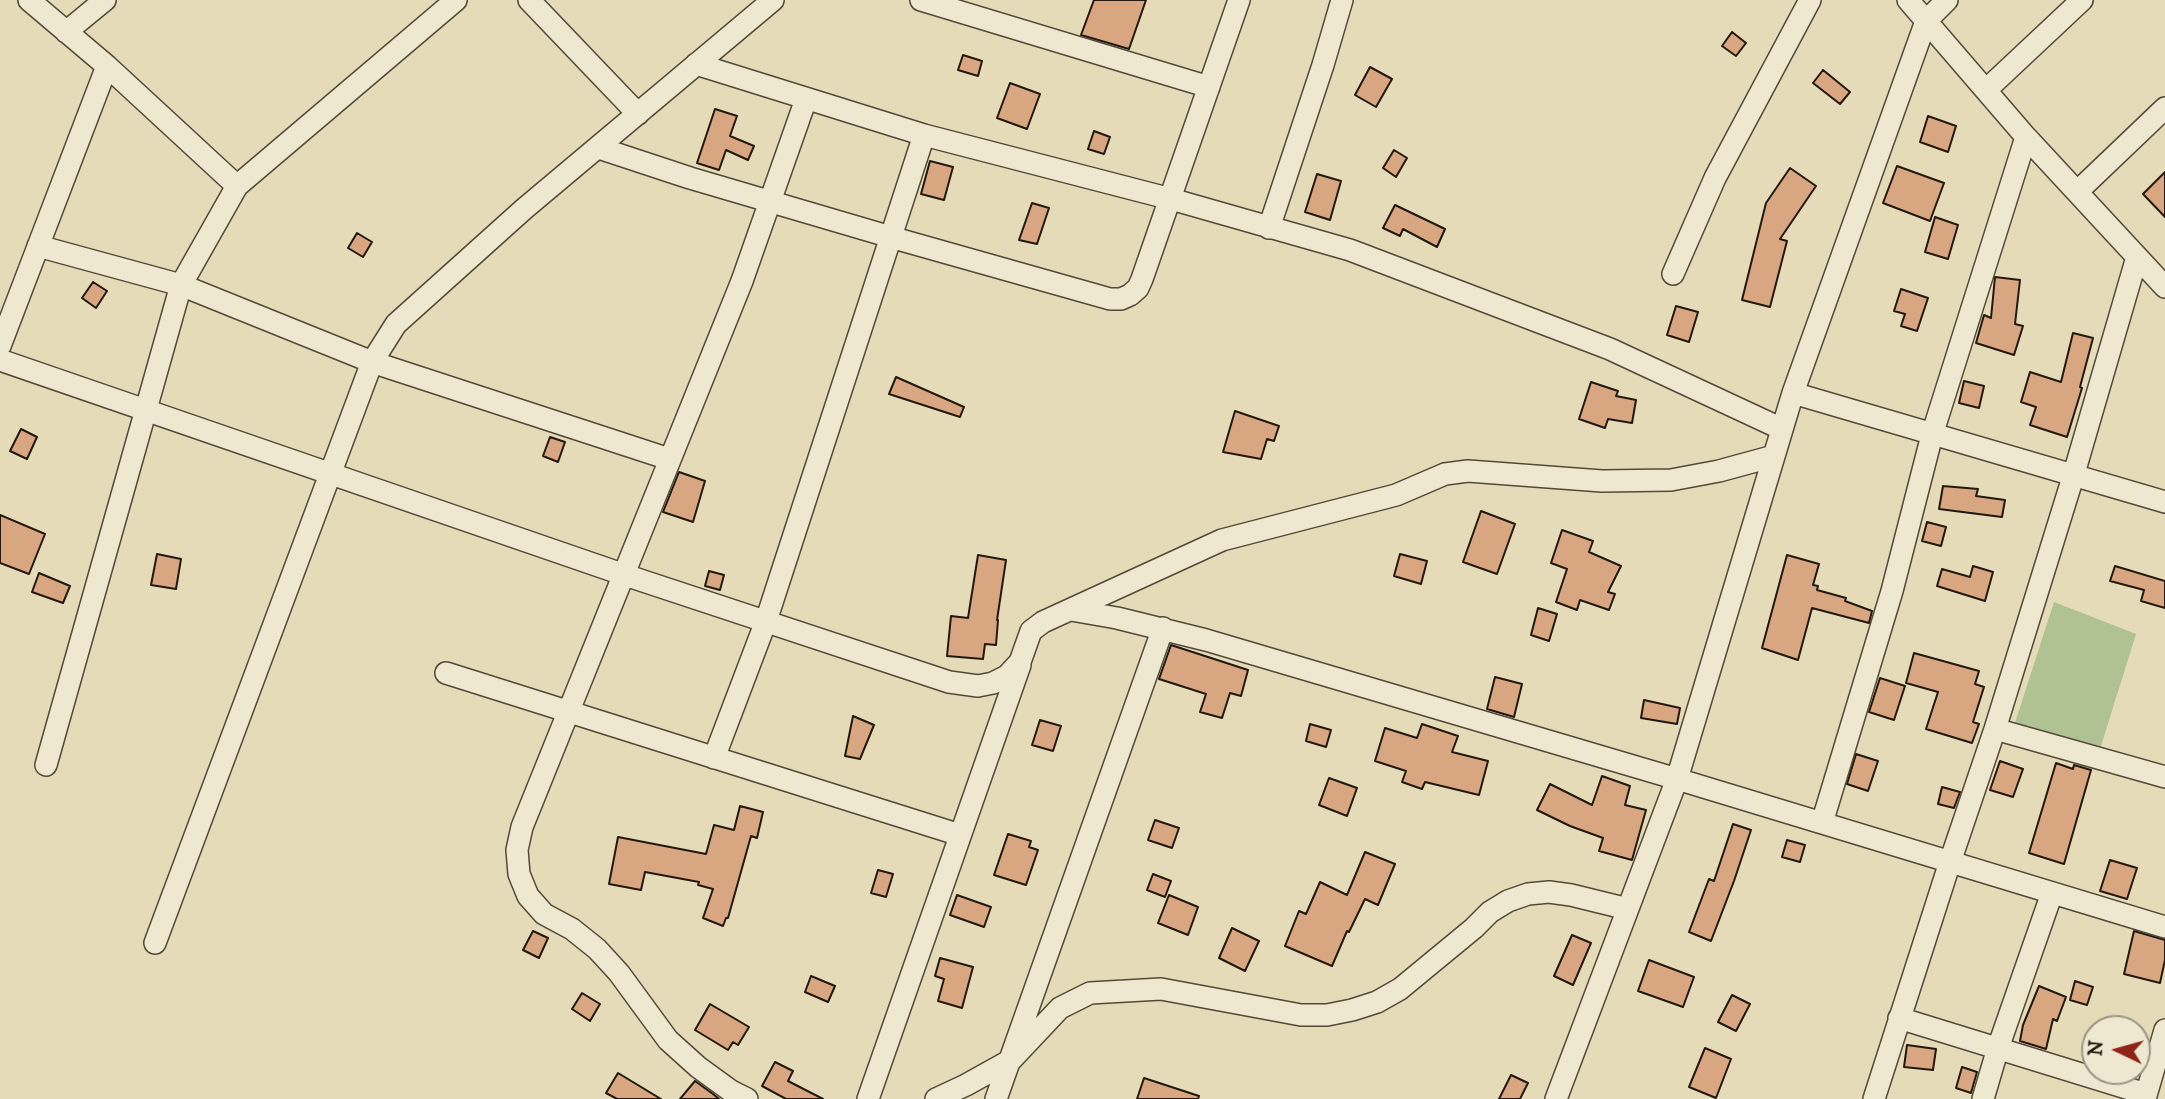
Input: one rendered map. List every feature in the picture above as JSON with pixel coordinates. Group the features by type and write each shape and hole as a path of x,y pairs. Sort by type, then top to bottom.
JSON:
{"street":[{"path":"29,0 107,66 237,186"},
{"path":"66,32 105,0"},
{"path":"47,765 181,285 237,186 456,0"},
{"path":"529,0 638,114"},
{"path":"155,943 372,362 396,324 524,209 773,0"},
{"path":"921,0 1209,87"},
{"path":"599,148 890,237 1110,299 1121,299 1138,288 1239,0"},
{"path":"1269,228 1324,65 1342,0"},
{"path":"1673,274 1715,178 1810,0"},
{"path":"1908,0 2026,138 2165,287"},
{"path":"1556,1099 1677,779 1793,393 1926,21 1947,0"},
{"path":"1986,90 2082,0"},
{"path":"696,64 924,135 1171,199 1350,250 1609,349 1782,429"},
{"path":"0,346 107,66"},
{"path":"747,1099 698,1067 668,1040 619,973 597,949 572,929 544,914 528,896 519,874 517,850 522,827 742,281 806,99"},
{"path":"2077,192 2165,108"},
{"path":"714,758 766,621 924,135"},
{"path":"1822,823 1892,591 1932,435 2026,138"},
{"path":"38,246 181,285 372,362 669,459"},
{"path":"1874,1099 1995,729 2137,257"},
{"path":"0,360 622,575 949,682 978,686 993,683 1007,676 1020,662"},
{"path":"1793,393 2165,502"},
{"path":"868,1099 1031,631 1043,622 1222,541 1396,495 1445,474 1468,471 1602,481 1671,480 1719,471 1774,456"},
{"path":"1071,610 1163,628 1677,779 2165,927"},
{"path":"996,1099 1163,628"},
{"path":"446,673 960,835"},
{"path":"1995,729 2165,777"},
{"path":"936,1099 1011,1060 1060,1008 1090,993 1161,989 1301,1015 1327,1015 1364,1006 1400,989 1475,928 1490,912 1508,901 1528,894 1549,892 1628,909"},
{"path":"1983,1099 2052,893"},
{"path":"1899,1018 2146,1097 2165,1030"}],"green space":[{"path":"2054,602 2136,634 2100,749 2014,726"}],"building":[{"path":"1094,0 1146,0 1129,49 1081,35"},
{"path":"1732,32 1746,43 1736,56 1722,46"},
{"path":"963,55 982,61 978,76 958,70"},
{"path":"1370,67 1392,79 1376,107 1355,95"},
{"path":"1823,70 1850,92 1840,104 1813,83"},
{"path":"1010,83 1040,94 1027,129 997,118"},
{"path":"715,109 737,116 730,136 754,146 748,160 726,150 719,170 697,163"},
{"path":"1928,116 1956,126 1948,152 1920,142"},
{"path":"1094,131 1110,137 1104,154 1088,149"},
{"path":"1394,150 1407,158 1396,177 1383,168"},
{"path":"930,161 953,167 944,200 921,194"},
{"path":"1897,166 1944,183 1930,221 1883,203"},
{"path":"1790,168 1816,186 1780,239 1787,241 1770,307 1742,300 1766,203"},
{"path":"2165,172 2165,217 2143,194"},
{"path":"1317,174 1341,181 1330,220 1305,212"},
{"path":"1032,203 1049,208 1037,244 1019,240"},
{"path":"1395,205 1445,229 1437,247 1403,229 1400,236 1383,228"},
{"path":"1935,217 1958,225 1948,259 1925,252"},
{"path":"357,233 372,242 363,257 348,248"},
{"path":"1995,277 2020,280 2015,324 2023,326 2014,355 1976,343 1984,315 1991,318"},
{"path":"93,282 107,291 96,308 82,298"},
{"path":"1901,289 1928,298 1917,331 1901,326 1905,314 1894,311"},
{"path":"1676,306 1698,312 1689,342 1667,335"},
{"path":"2073,333 2093,338 2067,437 2030,425 2036,407 2021,402 2030,372 2061,382"},
{"path":"896,377 964,407 960,417 889,394"},
{"path":"1964,381 1984,386 1979,408 1959,403"},
{"path":"1591,382 1618,391 1616,396 1636,400 1632,423 1608,419 1605,428 1579,419"},
{"path":"1235,411 1279,426 1274,441 1267,439 1261,459 1223,452"},
{"path":"21,429 37,437 27,459 10,451"},
{"path":"550,437 565,442 558,462 543,456"},
{"path":"679,472 705,481 693,522 663,512"},
{"path":"1943,486 1978,489 1976,496 2005,500 2002,517 1939,509"},
{"path":"1481,511 1515,524 1497,574 1463,562"},
{"path":"0,515 45,534 29,574 0,563"},
{"path":"1927,522 1946,527 1941,546 1922,541"},
{"path":"1562,530 1593,541 1589,552 1621,566 1608,592 1615,594 1609,610 1580,600 1577,610 1556,602 1567,569 1551,563"},
{"path":"157,554 181,559 176,589 151,585"},
{"path":"1400,554 1427,561 1421,584 1394,576"},
{"path":"978,555 1006,560 996,645 985,644 983,659 947,656 951,616 968,618"},
{"path":"1787,555 1819,564 1813,585 1818,586 1817,590 1846,598 1845,601 1872,611 1869,623 1812,608 1798,660 1762,648"},
{"path":"1973,566 1993,572 1985,601 1937,586 1942,569 1970,577"},
{"path":"2115,566 2165,581 2165,608 2141,601 2144,590 2110,581"},
{"path":"709,571 724,575 720,590 705,586"},
{"path":"39,573 70,586 63,603 32,592"},
{"path":"1538,608 1557,614 1549,641 1531,635"},
{"path":"1171,645 1248,670 1241,696 1230,693 1222,718 1200,712 1206,694 1159,679"},
{"path":"1914,653 1979,671 1975,684 1984,687 1973,722 1979,724 1972,743 1926,729 1938,692 1906,683"},
{"path":"1495,677 1522,684 1514,717 1487,709"},
{"path":"1880,678 1905,686 1894,720 1869,712"},
{"path":"1644,700 1680,708 1677,724 1641,718"},
{"path":"853,716 874,725 860,759 845,756"},
{"path":"1040,720 1061,726 1053,751 1032,745"},
{"path":"1310,724 1331,730 1326,747 1306,741"},
{"path":"1422,724 1458,736 1452,752 1488,761 1479,795 1425,782 1422,789 1402,782 1406,771 1375,761 1385,728 1417,738"},
{"path":"1856,754 1878,761 1868,791 1847,784"},
{"path":"2000,761 2023,769 2013,797 1990,790"},
{"path":"2056,763 2073,769 2074,765 2091,770 2064,864 2029,853"},
{"path":"1602,776 1630,786 1625,805 1646,810 1632,860 1599,851 1603,838 1537,810 1550,784 1592,805"},
{"path":"1329,778 1357,788 1347,816 1319,805"},
{"path":"1942,787 1960,792 1954,808 1938,804"},
{"path":"740,806 763,812 757,838 751,836 728,918 723,926 703,918 713,889 698,885 699,882 645,872 641,890 609,884 618,837 706,854 714,825 734,830"},
{"path":"1155,820 1179,828 1172,848 1148,840"},
{"path":"1733,824 1751,830 1711,941 1689,932 1709,879 1714,881"},
{"path":"1008,834 1031,841 1029,847 1038,850 1026,885 994,875"},
{"path":"1787,840 1805,845 1800,862 1782,857"},
{"path":"1365,852 1395,864 1378,905 1365,899 1332,966 1285,946 1299,911 1306,914 1320,882 1347,895"},
{"path":"2110,860 2137,868 2127,899 2100,891"},
{"path":"878,870 893,874 886,897 871,893"},
{"path":"1153,874 1171,881 1165,897 1147,890"},
{"path":"957,895 991,907 984,927 950,915"},
{"path":"1169,895 1198,907 1188,935 1158,923"},
{"path":"1232,928 1259,941 1245,971 1219,958"},
{"path":"533,931 548,938 539,958 523,950"},
{"path":"2134,931 2165,940 2165,960 2160,983 2124,974"},
{"path":"1572,935 1591,943 1573,985 1554,976"},
{"path":"940,958 973,967 962,1008 938,1001 944,979 935,976"},
{"path":"1649,960 1694,977 1683,1007 1638,991"},
{"path":"811,976 835,986 828,1002 805,992"},
{"path":"2075,981 2093,987 2087,1005 2070,1000"},
{"path":"2039,986 2066,997 2057,1021 2053,1019 2046,1049 2020,1041 2023,1025"},
{"path":"582,993 600,1004 590,1021 572,1009"},
{"path":"1732,995 1750,1004 1736,1031 1718,1022"},
{"path":"710,1004 749,1027 738,1045 733,1042 728,1050 695,1030"},
{"path":"1907,1045 1936,1049 1933,1070 1904,1067"},
{"path":"1705,1048 1731,1059 1716,1098 1689,1087"},
{"path":"775,1062 793,1071 788,1081 823,1099 786,1099 762,1086"},
{"path":"1962,1067 1977,1072 1971,1093 1956,1088"},
{"path":"618,1073 661,1099 617,1099 606,1093"},
{"path":"1511,1075 1528,1083 1520,1099 1499,1099"},
{"path":"1144,1078 1199,1096 1198,1099 1137,1099"},
{"path":"695,1081 713,1094 719,1099 680,1099"}]}
